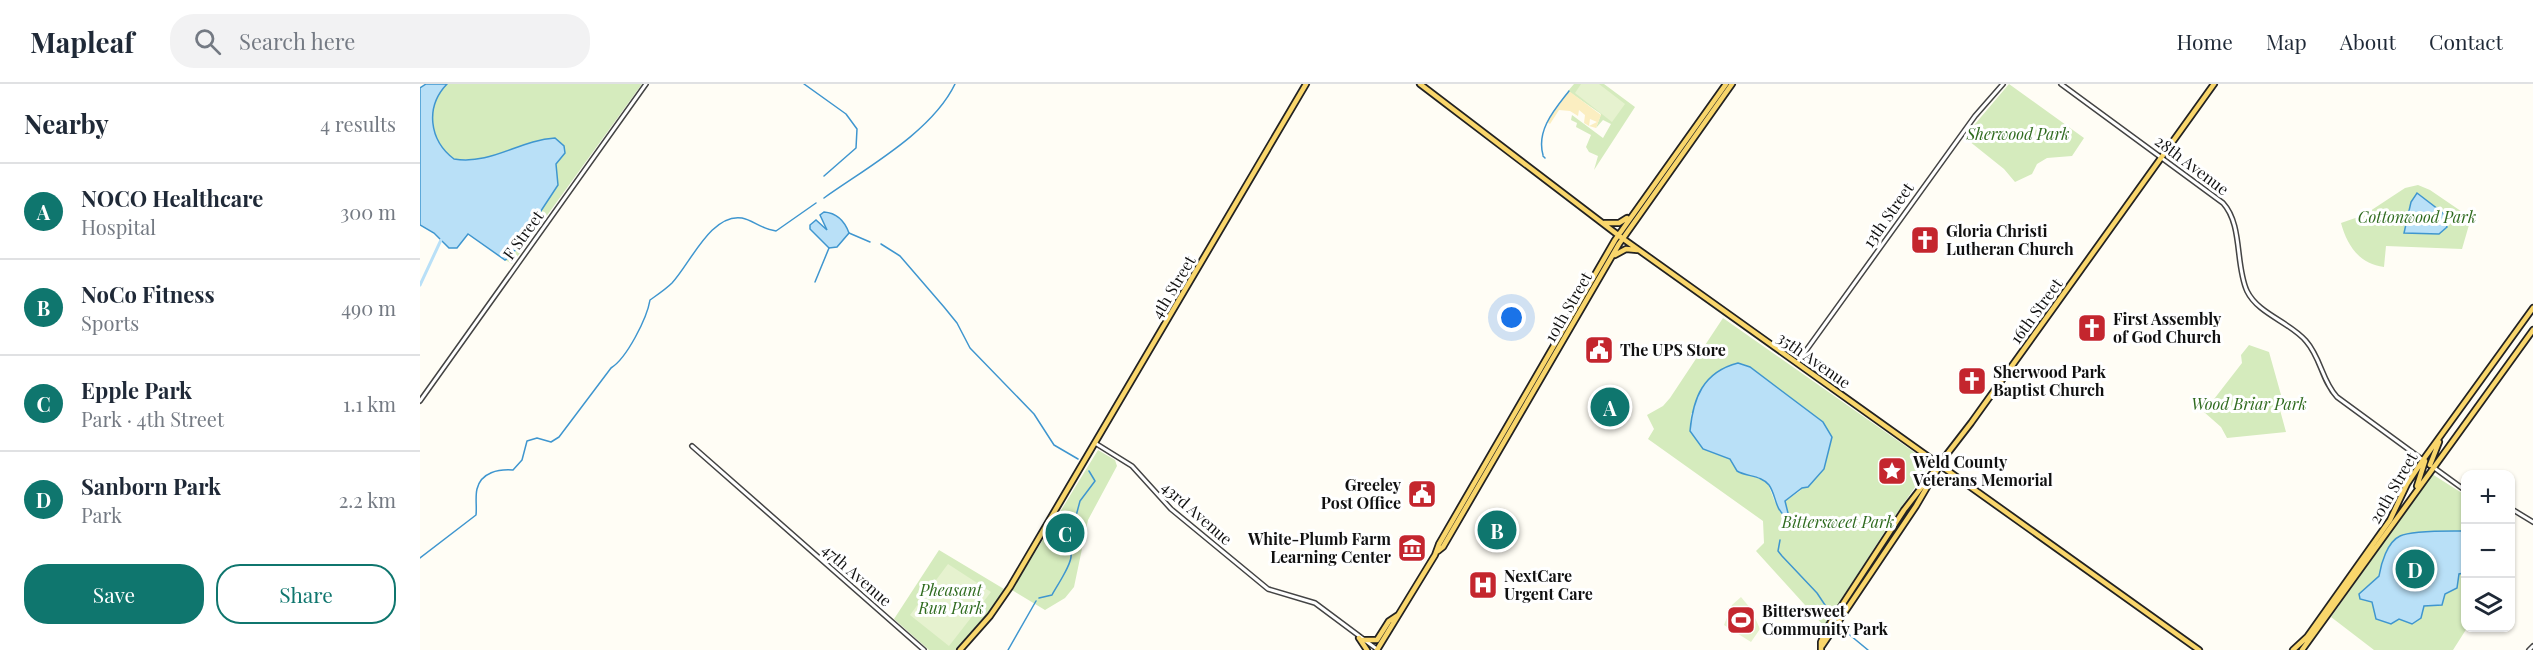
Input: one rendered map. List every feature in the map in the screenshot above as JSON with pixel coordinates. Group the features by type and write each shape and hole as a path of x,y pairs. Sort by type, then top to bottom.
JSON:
{"main road":[{"name":"4th Street","path":"960,650 1002,600 1306,84"},
{"name":"35th Avenue","path":"1420,84 1620,237 2199,650"},
{"name":"10th Street","path":"1438,551 1439,544 1478,472 1636,210 1720,101 1729,84"},
{"name":"10th Street","path":"1377,650 1438,551 1443,547 1608,262 1620,237 1658,187 1682,146 1729,84"},
{"name":"16th Street","path":"1822,648 1916,506 1940,464 2214,84"},
{"path":"1603,223 1619,223 1636,210"},
{"path":"1608,262 1621,250 1638,250"},
{"name":"20th Street","path":"2302,650 2312,640 2415,492 2442,434 2533,308"},
{"name":"20th Street","path":"2293,650 2307,637 2390,520 2407,484 2428,464 2533,330"},
{"path":"2415,492 2442,434"},
{"path":"1361,639 1377,640 1389,621 1400,613"},
{"path":"1361,639 1367,650"}],"street":[{"name":"F Street","path":"420,401 646,84"},
{"name":"13th Street","path":"1797,363 1975,116 2003,84"},
{"name":"28th Avenue","path":"2061,84 2228,208 2248,294 2307,342 2332,392 2461,487"},
{"name":"43rd Avenue","path":"1095,443 1132,466 1171,509 1268,589 1315,603 1377,650"},
{"name":"47th Avenue","path":"692,446 924,650"},
{"path":"2515,511 2533,522"},
{"path":"2529,650 2533,646"}],"green space":[{"path":"447,84 642,84 512,264 505,260 512,255 558,185 556,164 565,153 511,151 486,160 454,159 439,142 433,123 435,103"},
{"path":"1574,84 1604,84 1635,107 1594,170 1598,156 1589,152 1586,147 1591,135 1576,127 1577,123 1571,120 1572,115 1603,138 1611,124 1603,120 1596,128 1601,114 1568,91"},
{"path":"1581,84 1599,84 1625,104 1612,122 1575,93"},
{"name":"Sherwood Park","path":"2009,84 2084,138 2072,156 2047,158 2037,164 2032,174 2015,182 2004,169 1964,137"},
{"name":"Cottonwood Park","path":"2418,185 2430,190 2471,218 2462,249 2386,246 2384,267 2361,258 2347,239 2341,223 2364,215 2405,188"},
{"name":"Bittersweet Park","path":"1723,318 1931,464 1824,626 1756,551 1764,543 1763,521 1648,439 1654,429 1647,415 1663,406","holes":["1691,413 1823,422 1832,437 1800,491 1785,501 1788,513 1775,502 1768,484 1760,478 1737,471 1730,459 1703,449 1690,431"]},
{"name":"Wood Briar Park","path":"2249,345 2269,352 2283,402 2280,410 2286,432 2227,438 2221,427 2204,412 2242,363 2241,355"},
{"path":"1098,450 1115,460 1117,466 1088,520 1074,587 1065,598 1045,610 1012,590"},
{"path":"2432,474 2461,492 2461,632 2464,632 2453,650 2374,650 2331,617"},
{"name":"Pheasant Run Park","path":"939,550 1004,589 992,608 955,650 929,650 894,619"},
{"path":"948,564 991,592 949,646 910,615"},
{"name":"Bittersweet Community Park","path":"1741,597 1751,609 1760,629 1751,642 1724,625 1732,605"}],"sand":[{"path":"1569,91 1601,115 1596,128 1589,126 1584,123 1585,115 1579,110 1578,116 1570,111 1559,110 1550,124 1547,122","holes":["1590,119 1597,122 1589,126"]}],"water":[{"path":"426,84 447,84 435,103 433,123 439,142 454,159 481,159 529,143 555,138 564,146 565,153 556,164 558,185 512,255 505,260 468,234 457,248 449,248 434,233 420,225 420,88"},
{"path":"2417,193 2443,213 2447,227 2439,234 2404,233 2411,202"},
{"path":"824,212 840,219 849,233 837,247 829,248 810,229 810,225 816,220 827,230 820,215"},
{"path":"1738,363 1750,367 1823,422 1832,437 1824,469 1808,487 1802,488 1785,501 1788,513 1785,516 1779,510 1766,482 1737,471 1730,459 1703,449 1690,431 1697,397 1702,388 1716,373"},
{"path":"2461,531 2461,574 2459,574 2457,588 2445,594 2442,605 2424,606 2421,618 2412,624 2399,619 2391,624 2376,619 2372,602 2360,599 2359,594 2379,576 2385,554 2395,539 2406,534"}],"waterway":[{"path":"804,84 846,114 857,129 856,148 824,176"},
{"path":"824,198 915,133 931,118 955,84"},
{"path":"1543,155 1544,129 1569,91"},
{"path":"420,558 476,515 476,492 479,483 486,475 502,470 513,470 522,460 527,441 537,438 551,442 559,437 611,368 630,347 641,327 650,300 672,283 711,231 721,223 742,218 776,231 816,203"},
{"path":"849,233 870,242"},
{"path":"420,285 441,240"},
{"path":"881,244 900,256 944,307 957,323 970,348 1034,414 1054,445 1078,459"},
{"path":"815,282 829,248"},
{"path":"1039,598 1052,595 1071,558 1063,531 1076,516 1080,501 1095,481 1089,471"},
{"path":"1783,520 1784,515"},
{"path":"1780,540 1778,551 1817,593 1831,614"},
{"path":"1008,650 1036,601"},
{"path":"1839,626 1868,650"}],"place":[{"name":"Gloria Christi Lutheran Church","path":"1925,240"},
{"name":"First Assembly of God Church","path":"2092,328"},
{"name":"The UPS Store","path":"1599,350"},
{"name":"Sherwood Park Baptist Church","path":"1972,381"},
{"name":"NOCO Healthcare","path":"1610,407"},
{"name":"Weld County Veterans Memorial","path":"1892,471"},
{"name":"Greeley Post Office","path":"1422,494"},
{"name":"NoCo Fitness","path":"1497,530"},
{"name":"Epple Park","path":"1065,533"},
{"name":"White-Plumb Farm Learning Center","path":"1412,548"},
{"name":"Sanborn Park","path":"2415,569"},
{"name":"NextCare Urgent Care","path":"1483,585"},
{"name":"Bittersweet Community Park","path":"1741,620"}]}
